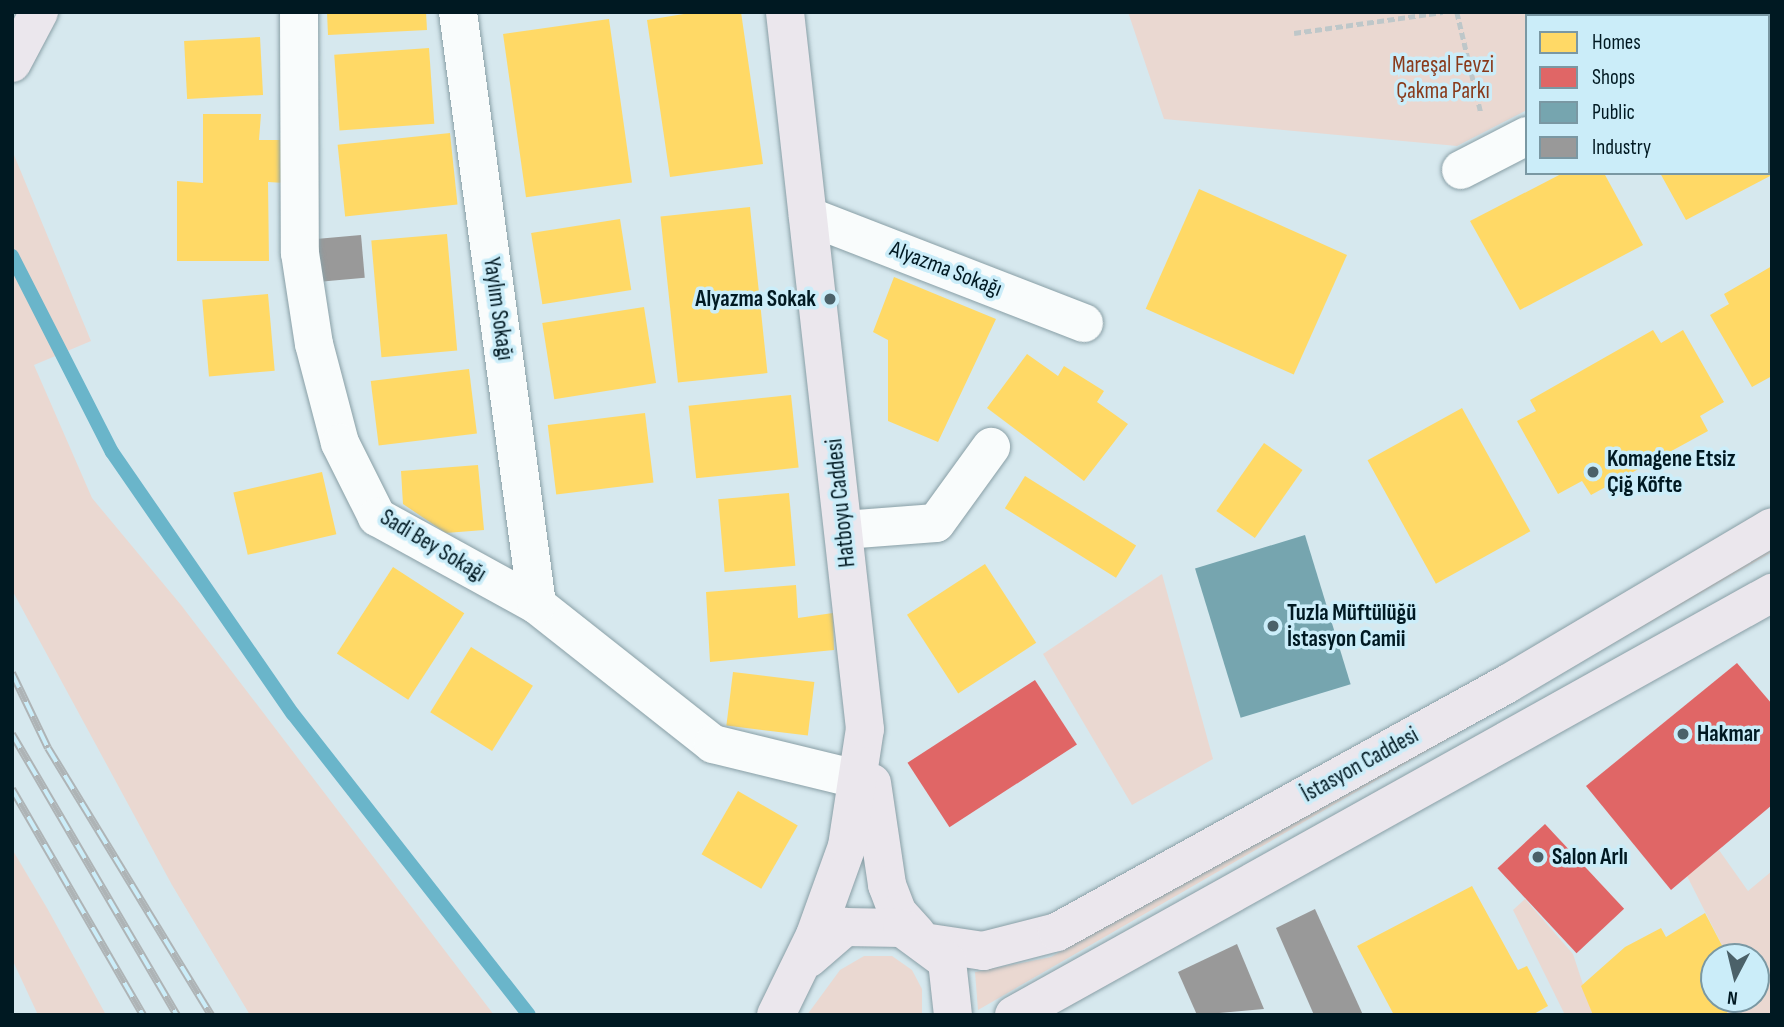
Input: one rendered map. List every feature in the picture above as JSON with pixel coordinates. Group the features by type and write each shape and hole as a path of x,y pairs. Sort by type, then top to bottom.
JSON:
{"main road":[{"path":"12,63 39,12"},
{"name":"Hatboyu Caddesi","path":"782,1004 838,876 861,780 863,705 785,12"},
{"name":"İstasyon Caddesi","path":"924,939 983,951 1057,932 1507,684 1772,527"},
{"path":"1014,1015 1771,595"},
{"path":"863,705 887,886 951,972 953,1015"},
{"name":"Hatboyu Caddesi","path":"782,1004 820,943 845,927 874,923 924,939"}],"street":[{"name":"Sadi Bey Sokağı","path":"299,12 300,253 314,344 340,443 377,517 537,605 713,744 861,780"},
{"name":"Yaylım Sokağı","path":"458,12 537,605"},
{"path":"1476,162 1525,137"},
{"name":"Alyazma Sokağı","path":"808,216 1084,323"},
{"path":"844,530 936,523 991,446"}],"path":[{"path":"1294,33 1443,12"},
{"path":"1457,12 1476,162"}],"green space":[{"name":"Mareşal Fevzi Çakma Parkı","path":"1128,12 1719,12 1525,14 1525,111 1457,146 1164,119"},
{"path":"14,155 91,341 34,365 92,498 181,605 494,1015 250,1015 172,885 12,590"},
{"path":"1772,540 1772,552 978,1010 975,972 1051,957"},
{"path":"1162,574 1213,759 1132,805 1043,654"},
{"path":"12,849 106,1015 38,1015 12,959"},
{"path":"1719,850 1748,891 1772,871 1772,1015 1728,1015 1770,1013 1770,943 1721,943 1687,876"},
{"path":"1525,899 1573,954 1593,1015 1565,1015 1513,910"},
{"path":"864,956 892,956 912,970 922,989 922,1015 807,1015 840,970"}],"building: Homes":[{"path":"327,12 426,12 427,30 328,35"},
{"path":"696,12 741,12 763,164 670,177 647,20"},
{"path":"609,19 632,182 526,197 503,34"},
{"path":"260,37 263,95 187,99 184,41"},
{"path":"429,48 434,124 340,130 334,55"},
{"path":"203,114 261,114 259,140 287,140 285,183 268,182 269,261 177,261 177,181 203,183"},
{"path":"1770,128 1772,175 1686,220 1661,175 1770,175"},
{"path":"450,133 458,205 345,216 338,145"},
{"path":"1559,175 1605,175 1643,245 1520,310 1470,221"},
{"path":"1199,189 1347,255 1294,375 1146,309"},
{"path":"750,207 767,373 678,382 660,216"},
{"path":"620,219 631,290 542,304 531,233"},
{"path":"447,234 457,351 381,357 371,241"},
{"path":"1772,266 1772,376 1752,387 1710,315 1729,304 1724,294"},
{"path":"894,277 996,319 938,442 888,421 888,340 873,332"},
{"path":"268,294 275,371 209,376 202,300"},
{"path":"644,307 656,383 554,399 542,323"},
{"path":"1653,330 1661,343 1683,330 1724,402 1700,416 1708,431 1591,495 1582,481 1558,494 1517,421 1536,411 1530,400"},
{"path":"1027,354 1058,376 1064,366 1104,391 1097,402 1128,424 1084,481 987,408"},
{"path":"469,369 477,434 379,446 371,381"},
{"path":"791,395 799,468 696,478 689,406"},
{"path":"1462,408 1530,531 1436,584 1368,460"},
{"path":"645,413 654,482 556,494 548,425"},
{"path":"1264,443 1303,470 1255,538 1216,511"},
{"path":"478,465 484,530 446,533 403,504 401,471"},
{"path":"322,472 336,534 248,555 233,492"},
{"path":"1025,476 1136,545 1116,578 1005,508"},
{"path":"789,493 795,566 725,572 718,499"},
{"path":"985,564 1036,643 958,693 907,615"},
{"path":"393,567 464,613 408,700 337,653"},
{"path":"796,585 798,618 833,613 834,650 710,662 706,592"},
{"path":"471,647 533,686 492,751 430,712"},
{"path":"733,672 814,682 808,736 726,726"},
{"path":"738,791 798,826 761,889 702,854"},
{"path":"1472,886 1518,970 1527,966 1548,1006 1532,1015 1394,1015 1357,946"},
{"path":"1705,913 1721,943 1700,943 1700,1013 1728,1015 1593,1015 1581,986 1625,947 1661,928 1666,937"}],"building: Shops":[{"path":"1737,663 1772,704 1772,805 1671,890 1586,786"},
{"path":"1035,680 1077,745 949,827 908,763"},
{"path":"1545,824 1624,909 1577,953 1497,868"}],"building: Public":[{"name":"Tuzla Müftülüğü İstasyon Camii","path":"1305,535 1351,684 1241,718 1195,569"}],"building: Industry":[{"path":"361,235 365,278 320,282 316,239"},
{"path":"1315,909 1363,1015 1314,1015 1276,928"},
{"path":"1237,944 1264,1009 1197,1015 1178,972"}],"waterway":[{"path":"12,256 112,452 293,714 529,1015"}],"railway":[{"path":"12,673 48,748 211,1015"},
{"path":"12,734 177,1015"},
{"path":"12,789 143,1015"}],"place":[{"name":"Alyazma Sokak","path":"830,299"},
{"name":"Komagene Etsiz Çiğ Köfte","path":"1593,472"},
{"name":"Tuzla Müftülüğü İstasyon Camii","path":"1273,626"},
{"name":"Hakmar","path":"1683,734"},
{"name":"Salon Arlı","path":"1538,857"}]}
